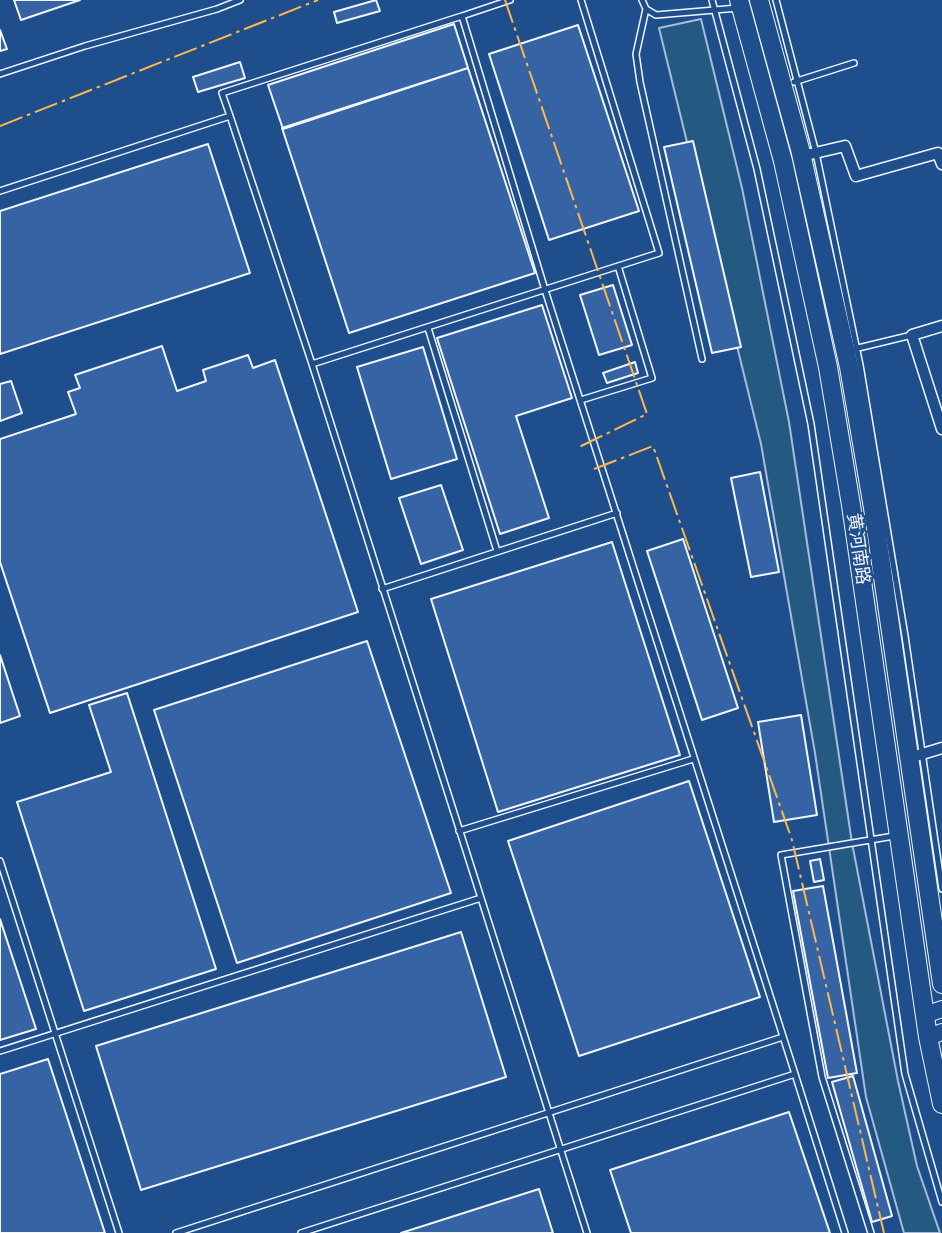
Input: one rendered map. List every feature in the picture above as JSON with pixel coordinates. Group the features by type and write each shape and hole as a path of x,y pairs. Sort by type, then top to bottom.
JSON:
{"main road":[{"name":"黄河南路","path":"759,0 790,83 809,155 851,350 873,509 916,756 942,984"},
{"name":"黄河南路","path":"740,4 783,161 828,368 852,505 898,835 933,1012 942,1104"}],"street":[{"path":"809,155 845,146 856,176 938,153 942,164"},
{"path":"942,326 912,335 942,429"},
{"path":"916,756 942,748"}],"lane":[{"path":"0,74 240,0"},
{"path":"510,0 222,93 312,364 587,1233"},
{"path":"312,364 659,253 581,0"},
{"path":"642,0 646,9 656,15 715,10 740,4"},
{"path":"712,0 757,169 811,424 905,1074 942,1202"},
{"path":"776,0 790,83 854,64"},
{"path":"646,9 636,54 640,82 702,359"},
{"path":"462,16 545,290 845,1233"},
{"path":"0,191 230,117"},
{"path":"581,400 652,378 618,266"},
{"path":"428,328 497,551"},
{"path":"851,350 912,335"},
{"path":"382,589 617,513"},
{"path":"916,756 942,889"},
{"path":"459,831 693,760"},
{"path":"871,1233 822,1077 782,855 898,835"},
{"path":"0,860 119,1233"},
{"path":"0,888 8,885"},
{"path":"0,1051 481,898"},
{"path":"176,1233 783,1037"},
{"path":"301,1233 795,1074"}],"shaded area":[{"path":"701,19 742,188 789,422 852,843 898,1081 917,1166 940,1233 904,1233 866,1097 815,753 761,444 659,28"}],"building":[{"path":"14,0 80,0 21,20"},
{"path":"376,0 380,11 337,23 334,12"},
{"path":"454,24 468,68 283,129 268,85"},
{"path":"578,25 639,211 549,240 489,54"},
{"path":"0,30 7,49 0,51"},
{"path":"240,62 245,78 198,92 193,77"},
{"path":"468,68 535,273 349,333 282,128"},
{"path":"693,141 741,347 712,353 664,147"},
{"path":"208,144 250,273 0,354 0,211"},
{"path":"613,285 632,345 599,355 580,295"},
{"path":"542,305 572,398 516,416 549,518 500,534 437,338"},
{"path":"162,346 177,391 206,381 203,370 248,355 253,368 275,360 358,612 50,713 0,562 0,439 76,414 68,392 80,388 75,375"},
{"path":"423,347 457,459 391,479 357,367"},
{"path":"635,362 638,373 607,383 603,373"},
{"path":"11,381 22,413 0,421 0,384"},
{"path":"760,472 779,572 751,577 731,478"},
{"path":"441,485 463,550 421,564 399,498"},
{"path":"683,539 738,708 702,720 647,551"},
{"path":"612,542 680,755 498,812 431,599"},
{"path":"367,641 451,893 237,963 154,710"},
{"path":"0,655 20,716 0,723"},
{"path":"127,693 216,969 84,1011 17,802 111,772 89,705"},
{"path":"801,715 817,815 774,822 758,722"},
{"path":"689,781 760,997 579,1056 508,841"},
{"path":"820,859 824,880 814,882 810,861"},
{"path":"823,886 857,1073 828,1078 793,891"},
{"path":"0,919 36,1029 0,1040"},
{"path":"461,932 506,1077 141,1190 96,1046"},
{"path":"48,1059 105,1233 0,1233 0,1074"},
{"path":"853,1076 892,1216 872,1222 832,1082"},
{"path":"789,1112 830,1233 631,1233 610,1170"},
{"path":"539,1189 553,1233 401,1233"}],"power":[{"path":"0,126 318,0"},
{"path":"505,0 647,414 577,448"},
{"path":"594,469 653,446 792,840 884,1233"}]}
